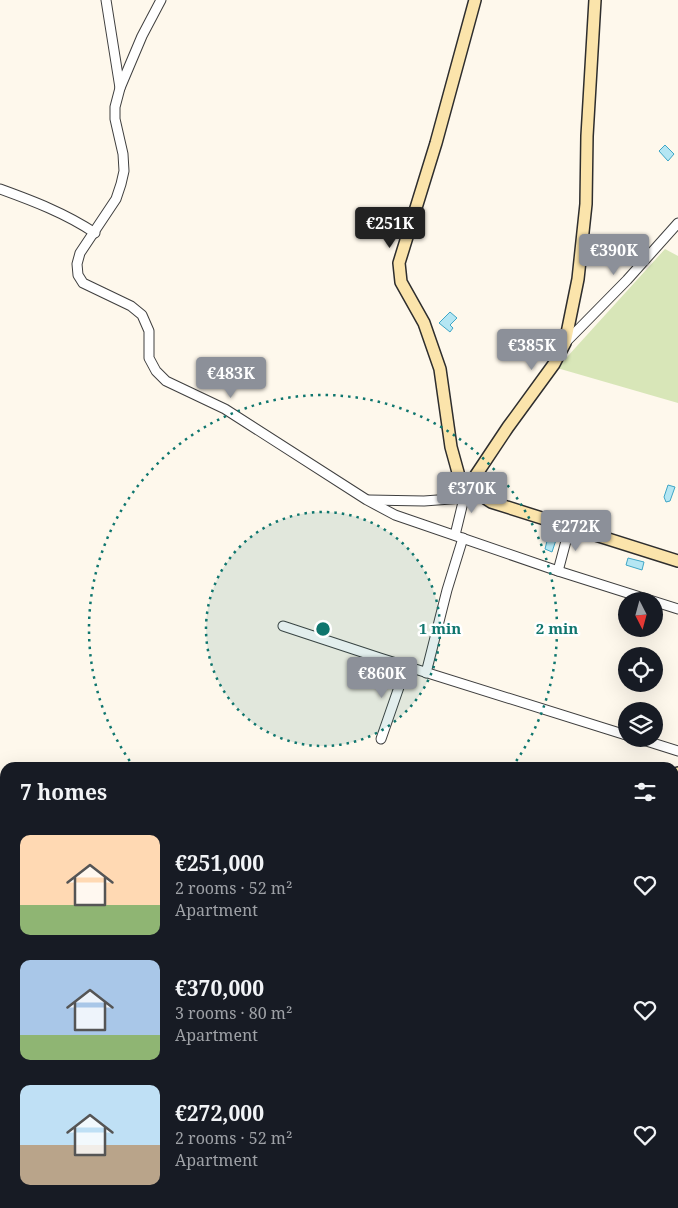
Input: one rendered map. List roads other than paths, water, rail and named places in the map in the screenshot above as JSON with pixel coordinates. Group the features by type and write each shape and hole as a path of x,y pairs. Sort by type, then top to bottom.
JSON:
{"street":[{"path":"106,0 120,88"},
{"path":"161,0 142,36 120,88 115,108 115,119 123,154 124,171 116,198 80,253 77,264 78,275 83,283 131,306 142,315 149,331 149,358 156,371 166,381 225,409 367,500 395,514 558,571 678,609"},
{"path":"466,492 459,476 451,447 440,368 424,324 401,282 399,263 436,143 475,0"},
{"path":"426,673 459,536 466,492 508,427 554,364 565,343 578,278 586,204 587,136 595,0"},
{"path":"0,189 35,202 78,222 94,233"},
{"path":"565,343 627,280 678,223"},
{"path":"367,500 424,501 466,492 491,502 678,561"},
{"path":"558,571 570,526"},
{"path":"283,626 406,667 618,733"},
{"path":"381,739 406,667"},
{"path":"663,746 678,751"}],"water":[{"path":"665,145 674,154 668,161 659,151"},
{"path":"450,312 457,318 450,325 453,328 450,332 439,323"},
{"path":"668,485 675,487 670,501 666,502 664,497"},
{"path":"551,532 556,540 552,552 545,549 547,541 544,536"},
{"path":"628,558 644,562 642,570 626,565"}]}
